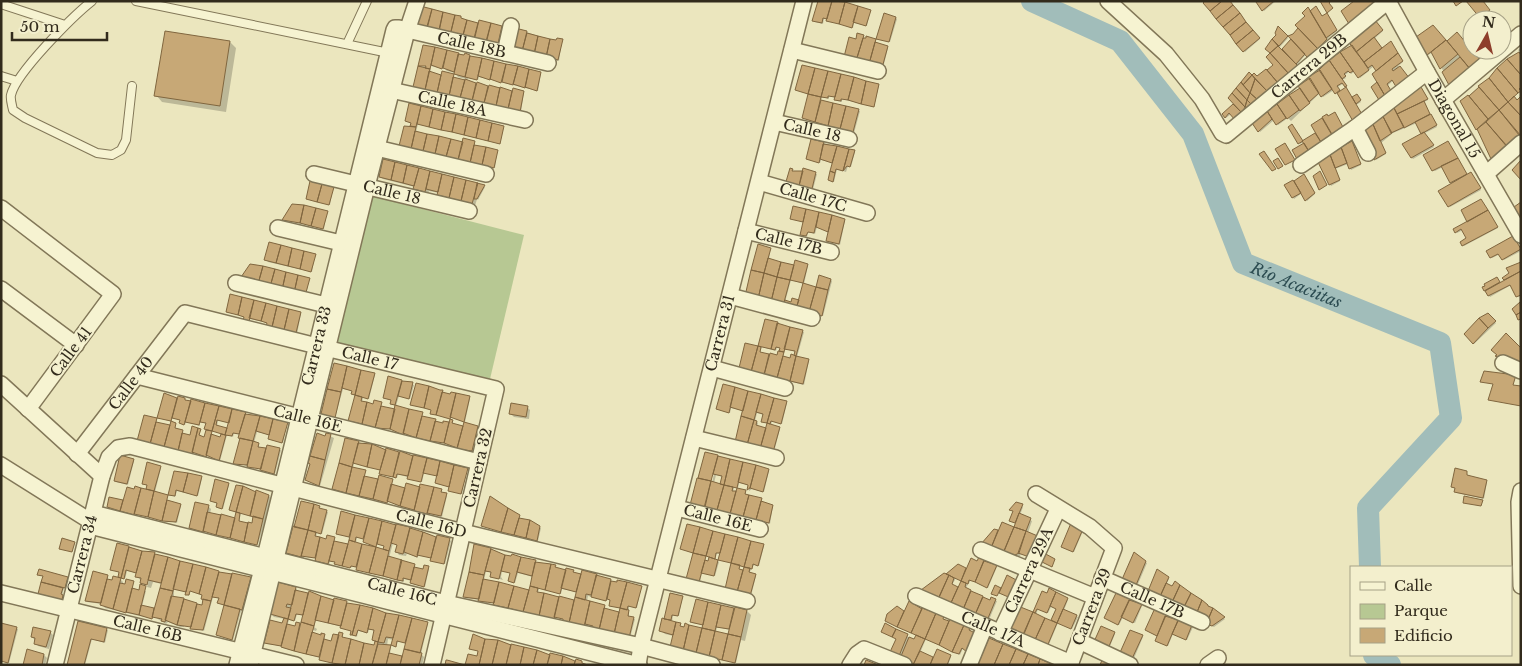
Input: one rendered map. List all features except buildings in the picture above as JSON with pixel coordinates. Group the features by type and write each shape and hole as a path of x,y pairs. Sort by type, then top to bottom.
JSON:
{"street":[{"path":"401,29 417,1"},
{"name":"Carrera 31","path":"638,665 641,646 804,1"},
{"name":"Carrera 29B","path":"1108,1 1166,54 1202,99 1222,133 1226,135 1388,1"},
{"name":"Diagonal 15","path":"1388,1 1521,235"},
{"path":"505,53 511,26"},
{"name":"Carrera 33","path":"386,89 389,53 401,29"},
{"name":"Carrera 33","path":"245,659 401,29"},
{"name":"Calle 18B","path":"401,29 548,63"},
{"path":"1443,100 1521,34"},
{"path":"792,50 878,71"},
{"path":"1301,165 1356,128 1427,72"},
{"name":"Calle 18A","path":"386,89 525,120"},
{"name":"Calle 18","path":"774,122 849,139"},
{"path":"1356,128 1368,153"},
{"path":"1486,174 1521,143"},
{"path":"371,147 486,174"},
{"name":"Calle 18","path":"314,174 469,211"},
{"name":"Calle 17C","path":"759,182 867,213"},
{"name":"Carrera 33","path":"322,347 326,305 341,243 362,185"},
{"name":"Calle 41","path":"1,209 114,294 28,409"},
{"path":"278,228 341,243"},
{"name":"Calle 17B","path":"746,231 831,252"},
{"path":"236,283 326,305"},
{"path":"1,289 76,344"},
{"path":"730,296 812,318"},
{"name":"Calle 17","path":"185,313 496,389"},
{"name":"Calle 40","path":"77,454 185,313"},
{"path":"1503,363 1521,371"},
{"path":"712,368 785,388"},
{"name":"Calle 16E","path":"137,376 479,462"},
{"path":"1,384 102,476"},
{"name":"Carrera 32","path":"432,665 496,389"},
{"path":"694,438 776,458"},
{"name":"Calle 16D","path":"118,448 130,446 288,485 463,532 747,601"},
{"name":"Carrera 34","path":"55,665 102,476 110,457 118,448"},
{"name":"Calle 16C","path":"1,465 91,520 445,609 638,665"},
{"path":"1521,491 1519,502 1521,586"},
{"path":"1036,494 1058,509"},
{"name":"Calle 16E","path":"677,508 760,529"},
{"name":"Carrera 29","path":"1058,509 1090,527 1114,548 1070,664"},
{"name":"Carrera 29A","path":"1000,633 1058,509"},
{"name":"Calle 17B","path":"981,550 1095,597"},
{"name":"Calle 17B","path":"1102,578 1202,622"},
{"name":"Calle 16B","path":"1,592 69,609 245,659 296,665"},
{"name":"Calle 17A","path":"916,596 1070,664"},
{"name":"Calle 16C","path":"445,609 641,646 712,665"},
{"path":"969,665 985,626"},
{"path":"1079,641 1130,665"},
{"path":"850,665 857,654 864,649 904,665"}],"lane":[{"path":"92,1 65,25 17,81 10,96 13,110 25,118 97,153 112,155 121,150 126,140 132,86"},
{"path":"136,1 389,53"},
{"path":"347,44 367,1"},
{"path":"1,4 65,25"},
{"path":"1,76 17,81"}],"green space":[{"path":"372,196 524,235 490,379 334,344"}],"waterway":[{"name":"Río Acaciitas","path":"1032,1 1120,41 1193,134 1243,263 1440,343 1451,418 1368,508 1370,566"},
{"name":"Río Acaciitas","path":"1376,656 1390,665"}]}
